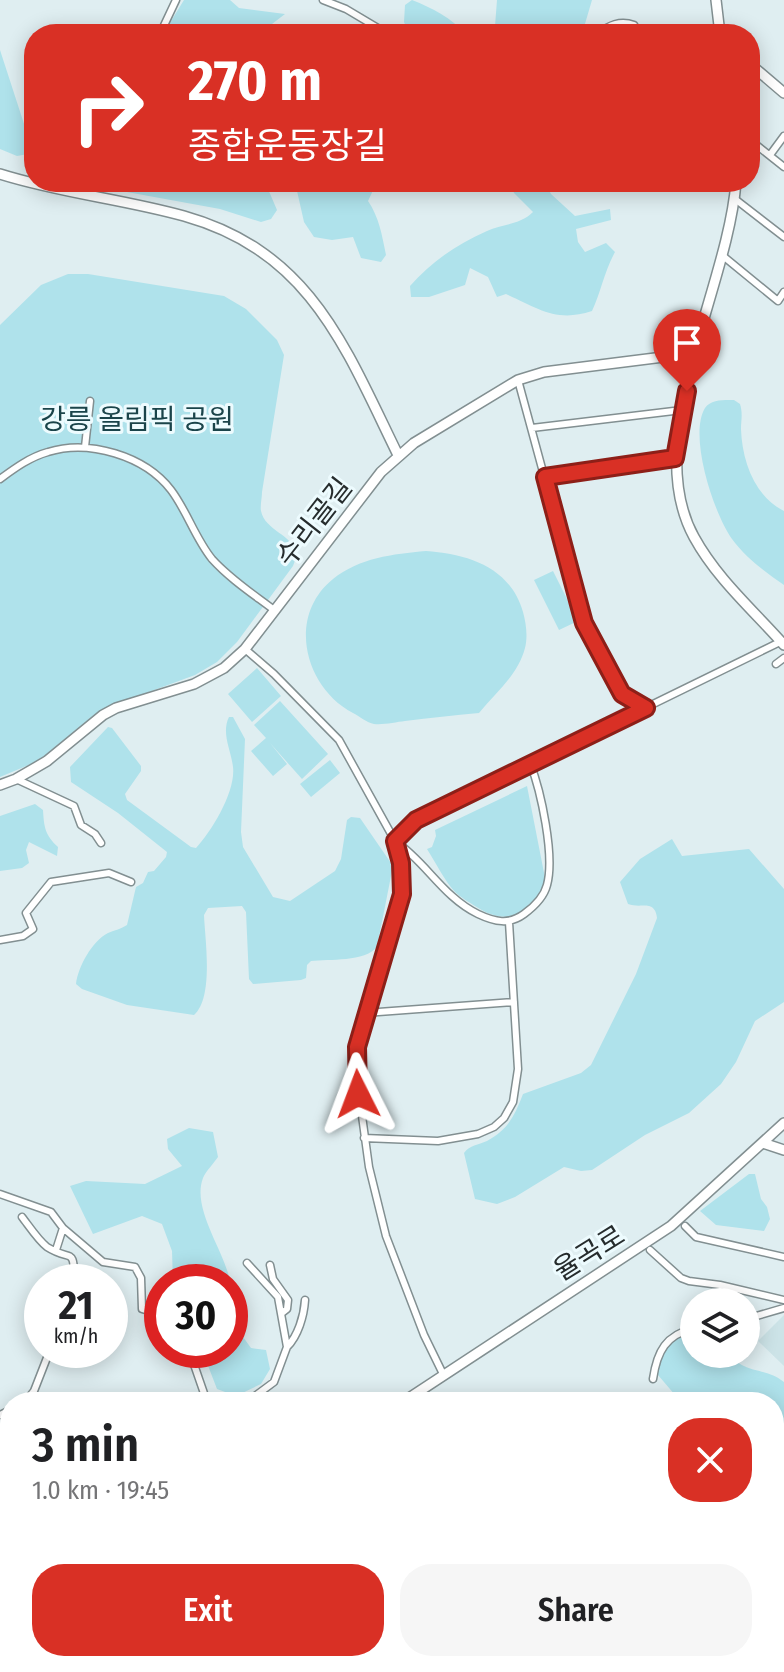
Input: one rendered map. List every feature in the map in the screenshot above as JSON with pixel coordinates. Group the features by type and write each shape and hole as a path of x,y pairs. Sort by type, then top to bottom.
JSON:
{"street":[{"path":"165,24 176,0"},
{"path":"323,0 371,24"},
{"path":"346,9 351,0"},
{"path":"716,0 719,24"},
{"path":"760,73 784,93"},
{"path":"770,155 784,136"},
{"path":"760,148 784,167"},
{"path":"0,174 24,180"},
{"path":"77,192 185,216 227,232 271,258 315,301 337,333 398,455"},
{"path":"395,841 416,820 783,642 722,577 694,536 683,508 675,458 682,410 723,256 735,192"},
{"path":"735,199 784,237"},
{"path":"723,256 778,301 784,292"},
{"name":"수리골길","path":"0,785 47,761 116,708 194,684 224,668 245,649 381,472 398,455 518,380 544,372 695,353"},
{"path":"518,380 584,623 622,694 646,708"},
{"path":"85,447 90,401"},
{"path":"532,428 682,410"},
{"path":"0,479 40,454 65,448 85,447 128,459 160,477 211,557 227,574 274,610"},
{"path":"545,477 675,458"},
{"path":"245,649 339,740 395,841 401,863 402,894 365,1013 357,1047 356,1072 364,1138 386,1236 424,1335 445,1376"},
{"path":"776,664 784,658"},
{"path":"395,841 465,906 489,918 509,922 524,914 540,900 548,881 548,844 530,763"},
{"path":"16,779 74,806 81,825 95,834 101,843"},
{"path":"0,940 23,936 33,929 26,913 51,882 109,873 131,882"},
{"path":"364,1138 438,1141 478,1134 494,1127 504,1118 517,1087 509,922"},
{"path":"365,1013 514,1002"},
{"name":"율곡로","path":"419,1392 671,1226 784,1123"},
{"path":"763,1143 784,1150"},
{"path":"0,1194 51,1212 63,1228 103,1262 135,1267 141,1278 144,1310"},
{"path":"22,1217 46,1246 70,1254 74,1264"},
{"path":"685,1226 696,1237 784,1257"},
{"path":"56,1250 63,1228"},
{"path":"650,1250 681,1278 689,1281 784,1300"},
{"path":"247,1263 278,1297 287,1347"},
{"path":"270,1265 273,1279 288,1300 287,1309 282,1313"},
{"path":"260,1392 274,1382 287,1347 296,1336 305,1300"},
{"path":"760,1315 784,1308"},
{"path":"653,1379 655,1365 665,1343 680,1332"},
{"path":"33,1392 43,1368"},
{"path":"195,1368 204,1392"}],"shaded area":[{"path":"784,1315 784,1366 760,1343 760,1339"}],"green space":[{"path":"184,0 230,0 239,8 285,14 272,24 169,24"},
{"path":"412,0 455,24 405,24 405,5"},
{"path":"497,0 592,0 585,24 495,24"},
{"path":"0,50 24,124 24,155 17,156 0,149"},
{"path":"127,192 269,192 277,210 271,219 261,222 220,209"},
{"path":"297,192 372,192 368,201 377,220 386,255 381,262 361,258 353,237 332,240 314,237 304,222"},
{"path":"550,192 575,216 610,209 611,220 576,229 578,242 585,252 606,243 615,252 592,311 557,315 506,294 497,297 488,277 470,268 465,285 429,297 411,297 410,286 445,254 476,236 511,224 533,212 514,193"},
{"name":"강릉 올림픽 공원","path":"68,274 88,274 224,296 246,309 277,340 284,355 261,509 264,518 290,542 297,555 293,566 237,642 217,662 195,675 100,710 44,756 0,777 0,325 41,285"},
{"path":"734,400 741,408 742,441 752,477 765,497 784,511 784,585 763,570 732,539 718,512 705,475 700,437 705,408 714,402"},
{"path":"426,551 472,560 498,574 508,584 523,612 526,639 522,658 512,675 479,713 371,723 336,702 313,670 307,651 306,632 310,612 318,595 333,579 354,566 389,556"},
{"path":"553,571 578,621 559,630 534,580"},
{"path":"257,668 281,696 252,722 228,694"},
{"path":"280,701 328,754 302,779 270,743 287,764 273,776 251,751 266,738 254,725"},
{"path":"229,717 233,717 245,739 243,847 273,897 290,901 335,871 341,859 347,820 360,818 393,866 377,947 356,957 311,961 307,965 306,978 301,980 253,984 249,979 246,912 242,906 208,908 204,915 206,982 200,1007 194,1015 127,1005 82,989 76,984 87,955 102,937 127,925 136,887 143,883 148,872 154,871 167,852 118,813 71,782 70,767 108,727 112,728 141,766 141,771 125,794 127,800 196,848 216,821 231,787 233,767 226,729"},
{"path":"330,760 340,773 311,797 300,784"},
{"path":"527,786 546,883 524,910 507,917 497,916 455,892 427,849 432,847 435,830"},
{"path":"35,804 43,810 46,830 58,847 57,856 29,842 26,850 29,863 22,868 0,871 0,816"},
{"path":"672,839 682,856 749,849 784,889 784,1002 755,1021 736,1062 721,1084 689,1113 645,1135 592,1170 564,1167 515,1197 497,1204 475,1199 464,1153 506,1127 523,1094 581,1073 591,1065 636,974 657,918 653,908 628,904 620,882 640,859"},
{"path":"189,1128 213,1132 218,1157 203,1178 202,1203 225,1264 172,1264 172,1251 162,1224 142,1216 93,1234 70,1186 86,1181 145,1184 182,1166 168,1149 167,1139"},
{"path":"749,1174 755,1174 761,1199 767,1207 770,1219 764,1231 716,1225 700,1211"},
{"path":"680,1332 680,1368 749,1368 777,1377 784,1382 784,1392 672,1392 658,1375 658,1351 673,1333"},
{"path":"248,1344 251,1348 266,1350 270,1369 261,1384 244,1392 217,1389 209,1368 248,1368"}],"route":[{"path":"358,1094 357,1047 402,894 401,863 395,841 416,820 646,708 622,694 584,623 545,477 675,458 687,391"}]}
